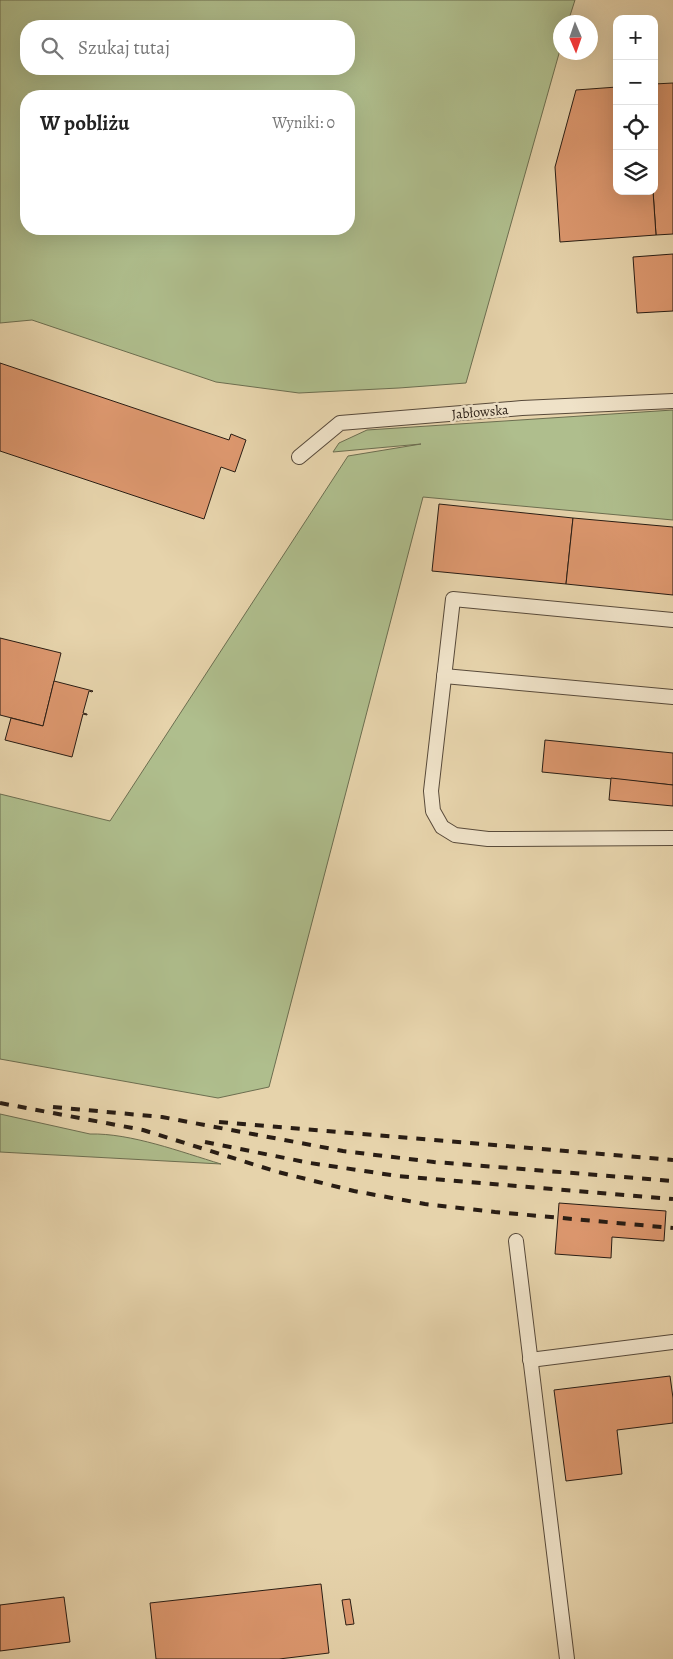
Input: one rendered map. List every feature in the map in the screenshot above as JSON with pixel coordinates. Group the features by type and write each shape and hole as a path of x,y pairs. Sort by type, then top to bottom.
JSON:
{"lane":[{"name":"Jabłowska","path":"299,456 340,424 522,408 673,400"},
{"path":"673,620 453,599 431,791 433,811 442,827 455,835 488,839 673,838"},
{"path":"444,676 673,697"},
{"path":"516,1241 567,1659"},
{"path":"530,1360 673,1342"}],"green space":[{"path":"0,0 575,0 570,15 553,15 553,60 557,60 466,383 299,393 216,382 32,320 0,323"},
{"path":"673,410 673,520 423,497 269,1087 218,1098 0,1059 0,794 110,821 348,456 421,444 333,452 339,443 367,430"},
{"path":"0,1114 90,1134 139,1140 221,1164 0,1152"}],"building":[{"path":"673,83 673,234 656,235 653,195 658,195 658,84"},
{"path":"613,87 613,195 653,195 656,235 560,242 555,167 576,90"},
{"path":"673,254 673,311 637,313 633,257"},
{"path":"0,363 229,440 231,434 246,440 235,472 221,467 204,519 0,451"},
{"path":"439,504 573,518 566,584 432,571"},
{"path":"573,518 673,527 673,595 566,584"},
{"path":"0,638 61,653 43,726 0,715"},
{"path":"54,681 93,691 89,691 83,713 87,715 83,714 72,757 5,740 11,718 43,726"},
{"path":"545,740 673,753 673,785 542,772"},
{"path":"611,778 673,785 673,806 609,800"},
{"path":"559,1203 666,1211 664,1241 612,1237 611,1258 555,1254"},
{"path":"670,1376 673,1398 673,1423 617,1430 622,1474 566,1481 554,1390"},
{"path":"321,1584 329,1653 279,1659 156,1659 150,1603"},
{"path":"64,1597 70,1642 0,1651 0,1605"},
{"path":"350,1599 354,1624 346,1625 342,1600"}],"railway":[{"path":"0,1103 143,1130 278,1172 354,1191 425,1204 673,1228"},
{"path":"53,1107 162,1117 343,1151 434,1162 673,1181"},
{"path":"219,1122 673,1160"},
{"path":"205,1142 310,1163 398,1176 673,1199"}]}
